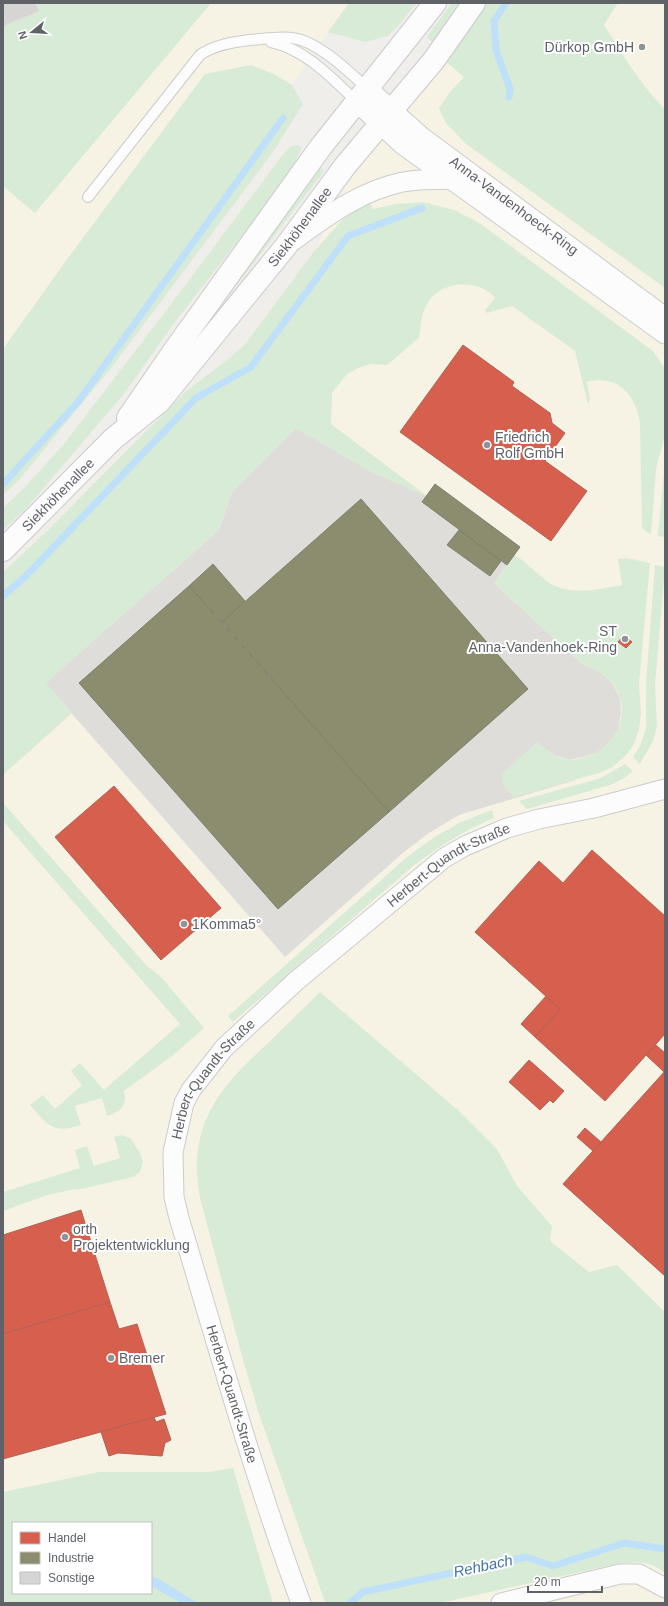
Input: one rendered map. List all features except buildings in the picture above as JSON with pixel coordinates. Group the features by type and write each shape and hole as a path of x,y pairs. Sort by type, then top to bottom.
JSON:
{"main road":[{"name":"Siekhöhenallee","path":"114,439 174,351 320,148 435,3"},
{"name":"Siekhöhenallee","path":"3,550 114,439 158,402 286,246 340,172 434,60 474,3"}],"street":[{"name":"Anna-Vandenhoeck-Ring","path":"362,95 386,117 423,138 665,317"},
{"name":"Anna-Vandenhoeck-Ring","path":"386,117 403,145 665,334"},
{"name":"Anna-Vandenhoeck-Ring","path":"286,246 334,212 374,190 403,181 449,179"},
{"name":"Herbert-Quandt-Straße","path":"301,1603 286,1564 225,1374 179,1218 174,1196 173,1152 184,1103 190,1090 224,1048 296,982 444,858 465,846 507,828 539,819 594,808 665,789"},
{"path":"500,1603 620,1574 639,1574 665,1588"}],"lane":[{"path":"88,196 200,55 219,46 234,42 291,37 305,41 336,61 362,95"},
{"path":"253,40 280,44 295,50 326,73 362,95"}],"shaded area":[{"path":"211,3 349,3 292,85 274,74 205,74 68,258 3,349 3,186 35,213"},
{"path":"485,3 665,3 665,1603 3,1603 3,572 46,532 185,392 231,357 246,343 315,250 351,178"},
{"path":"296,428 374,473 427,496 422,503 507,565 494,583 582,664 600,671 613,684 620,698 621,713 618,730 609,744 598,752 569,760 557,756 576,780 459,815 429,833 404,852 285,957 45,683 219,530 232,492"}],"green space":[{"path":"3,3 211,3 35,213 3,186"},
{"path":"349,3 416,3 399,25 388,36 365,42 328,32"},
{"path":"452,3 463,3 434,43 427,37"},
{"path":"485,3 618,3 604,25 640,80 665,109 665,288 466,144 446,123 439,108 450,92 464,77 445,61"},
{"path":"251,65 274,74 292,85 303,104 273,152 111,368 19,480 3,495 3,349 68,258 205,74"},
{"path":"297,145 302,147 290,174 178,318 123,395 25,510 3,530 3,508 25,487 64,444 284,153 291,146"},
{"path":"317,166 324,171 210,320 189,355 182,350"},
{"path":"423,202 454,210 478,222 653,351 665,369 665,435 656,469 651,535 642,528 640,424 635,404 630,396 617,384 608,381 598,380 587,382 590,400 588,404 575,351 512,306 487,313 485,310 495,298 480,288 471,285 461,285 442,289 428,302 424,310 419,338 387,365 371,364 358,368 347,374 332,393 331,424 427,496 374,473 296,428 232,492 219,530 46,683 72,713 3,775 3,572 46,532 185,392 231,357 246,343 315,250 346,216 370,203 373,209 395,204"},
{"path":"665,461 665,537 658,536"},
{"path":"514,555 524,561 551,584 559,588 577,591 595,590 622,585 618,559 627,558 650,563 639,684 641,714 639,730 634,744 627,754 613,767 599,773 514,797 503,784 503,773 537,742 560,758 569,760 583,758 596,753 606,745 615,734 620,723 622,710 620,697 610,680 599,672 582,664 494,583"},
{"path":"655,565 665,567 655,685 657,726 653,741 640,764 633,757 640,746 646,729 646,682"},
{"path":"625,764 633,771 623,779 610,785 527,809 519,801 601,778"},
{"path":"3,803 146,965 161,977 204,1028 172,1056 124,1091 124,1104 116,1112 107,1116 102,1098 75,1106 81,1125 71,1128 63,1129 52,1126 47,1123 30,1105 43,1095 55,1109 82,1085 71,1071 80,1063 104,1090 180,1024 3,821"},
{"path":"492,810 494,818 451,840 412,867 233,1022 228,1016 407,857 433,838 461,822"},
{"path":"320,992 459,1111 497,1149 517,1186 552,1226 550,1241 589,1272 617,1265 665,1312 665,1573 653,1565 626,1563 440,1603 325,1602 258,1411 200,1198 197,1178 198,1151 203,1128 216,1101 235,1076"},
{"path":"121,1135 130,1138 140,1153 143,1162 140,1172 133,1177 48,1195 3,1211 3,1192 80,1168 75,1150 87,1146 94,1166 120,1158 114,1137"},
{"path":"233,1468 273,1603 3,1603 3,1492 99,1472 209,1472"}],"water":[{"path":"152,1576 198,1603 181,1603 152,1587"}],"waterway":[{"path":"506,3 494,21 496,50 510,89 509,97"},
{"path":"3,484 78,402 283,118"},
{"path":"3,596 27,575 196,398 251,367 348,236 422,208"},
{"name":"Rehbach","path":"350,1603 363,1592 526,1557 553,1566 624,1543 665,1549"}],"place":[{"name":"Dürkop GmbH","path":"642,47"},
{"name":"Friedrich Rolf GmbH","path":"487,445"},
{"name":"ST Anna-Vandenhoek-Ring","path":"625,639"},
{"name":"1Komma5°","path":"184,924"},
{"name":"orth Projektentwicklung","path":"65,1237"},
{"name":"Bremer","path":"111,1358"}]}
